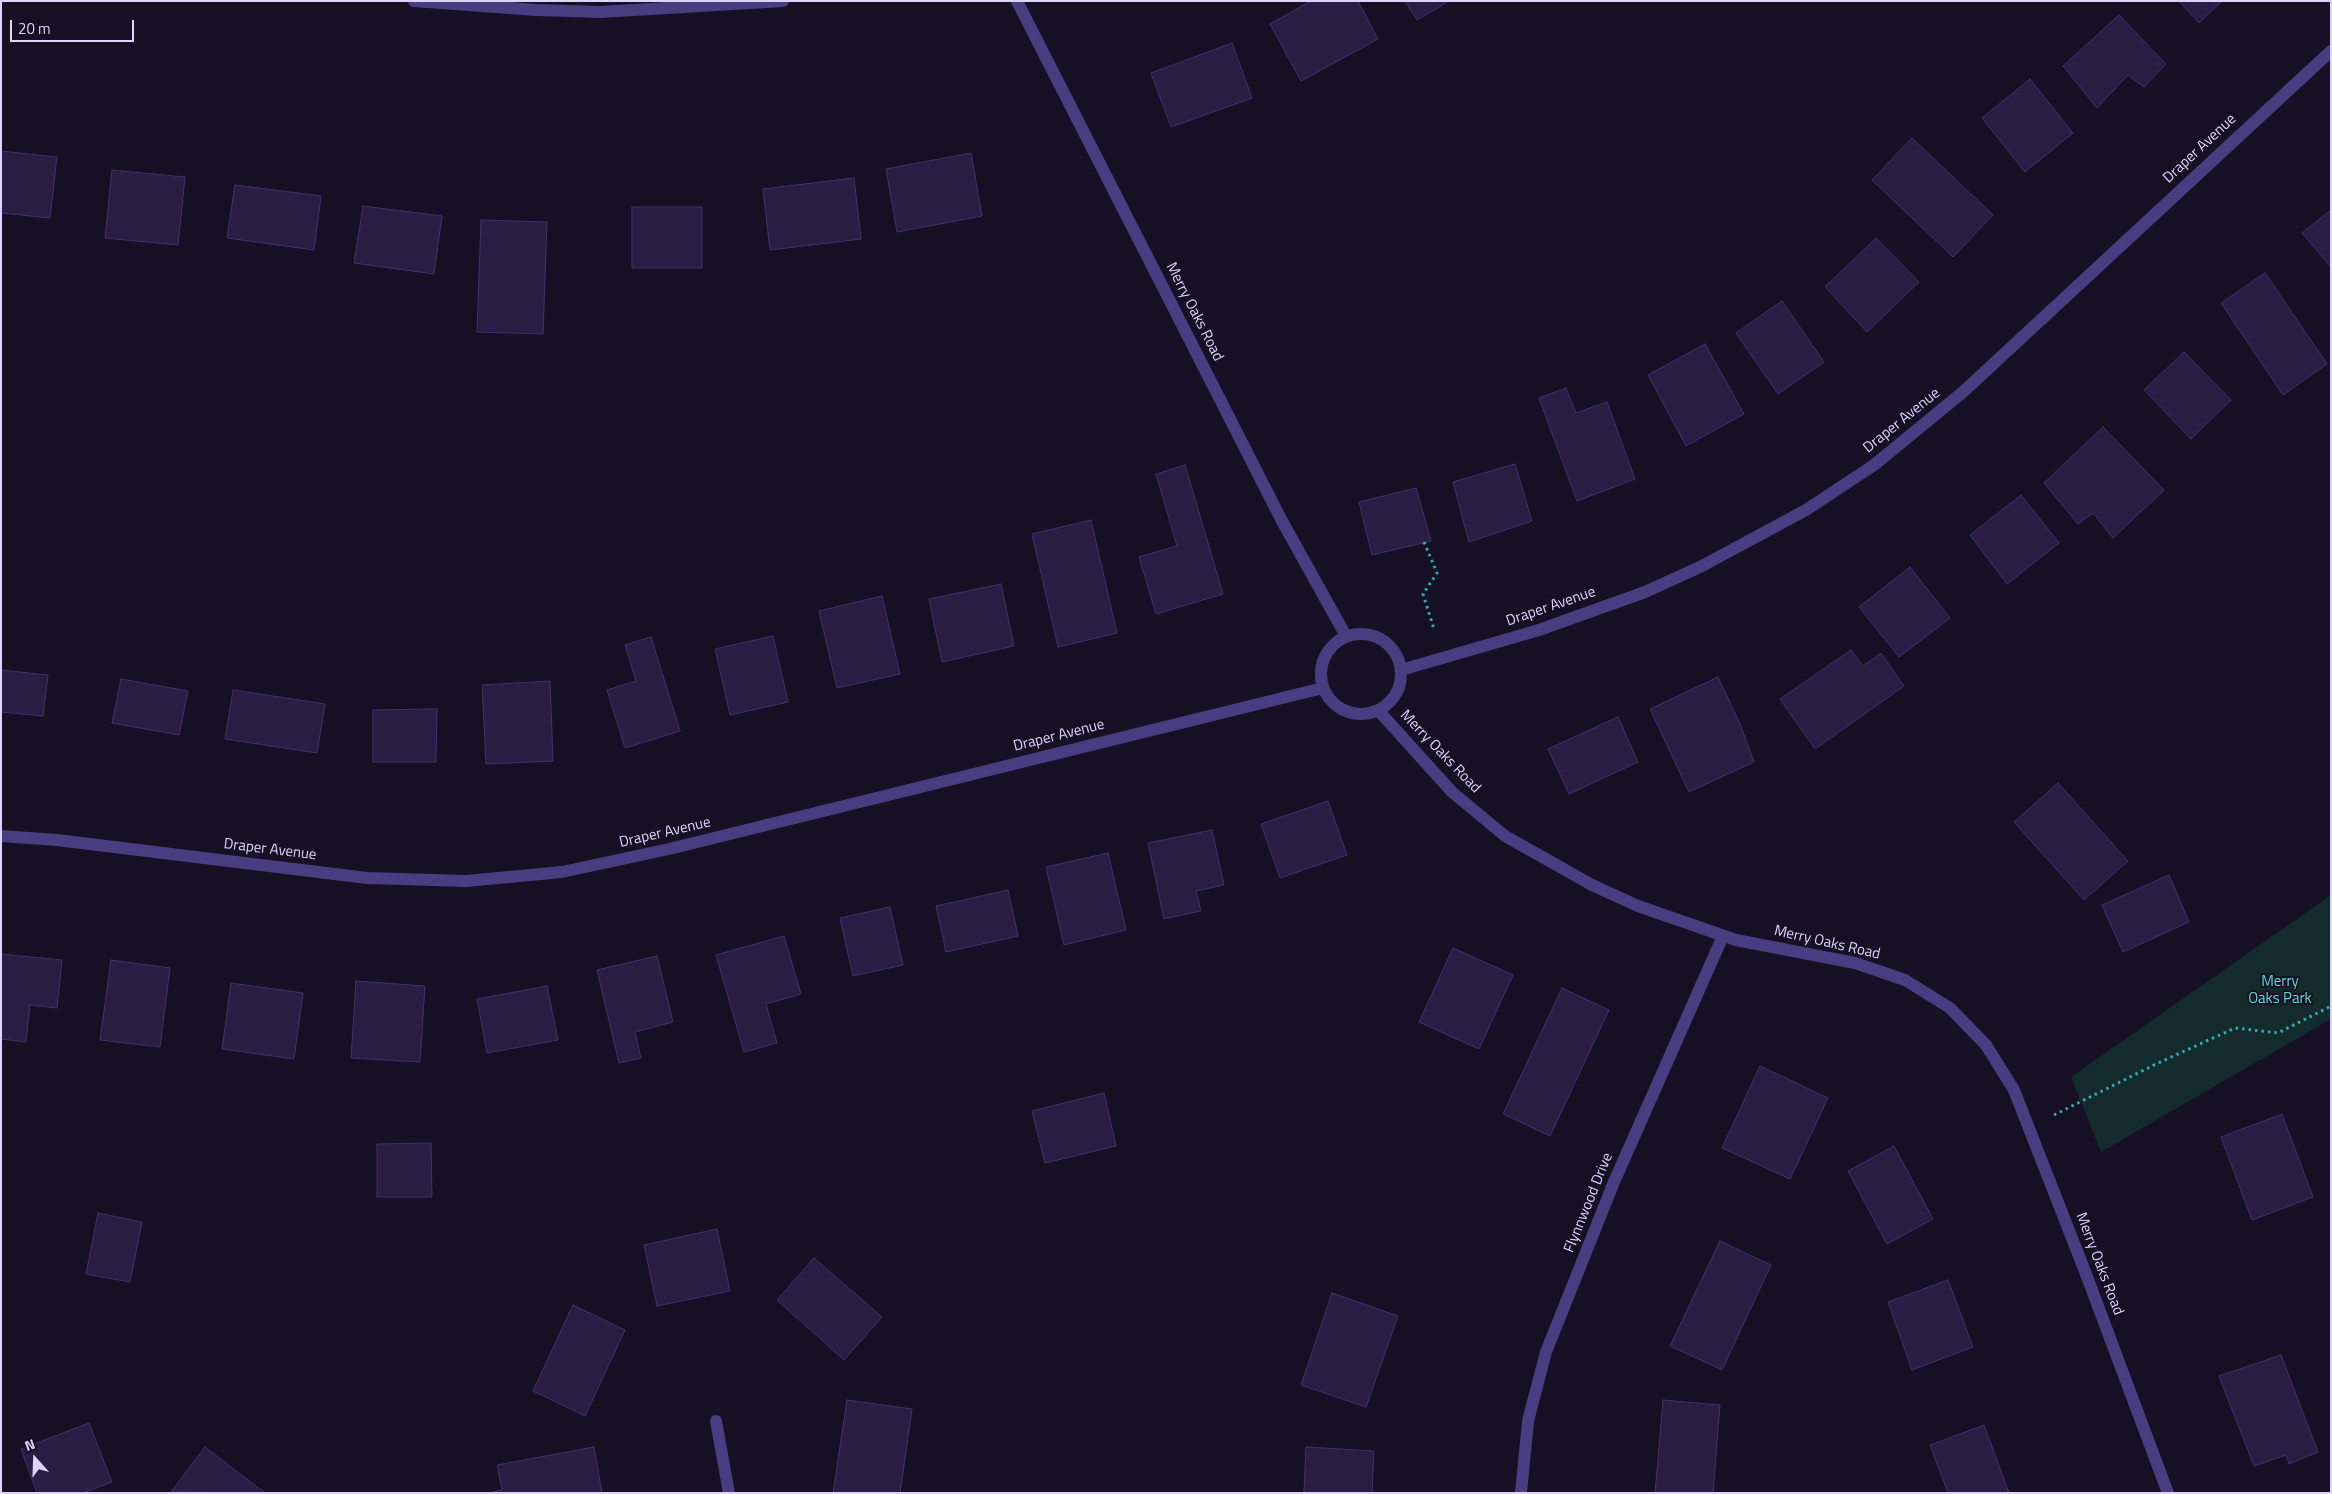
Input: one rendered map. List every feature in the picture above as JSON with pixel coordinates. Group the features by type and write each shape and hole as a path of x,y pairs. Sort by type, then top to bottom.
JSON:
{"street":[{"path":"414,1 536,10 601,12 783,1"},
{"name":"Merry Oaks Road","path":"1017,1 1282,521 1346,636"},
{"name":"Draper Avenue","path":"1401,670 1539,630 1645,592 1700,567 1806,510 1874,465 1963,392 2331,51"},
{"path":"1358,634 1370,635 1382,640 1394,652 1401,670 1396,693 1388,703 1378,710 1365,714 1352,713 1340,708 1329,699 1323,688 1321,676 1325,658 1335,643 1346,636 1358,634"},
{"name":"Draper Avenue","path":"1,836 57,840 367,878 466,881 562,872 669,849 1323,688"},
{"name":"Merry Oaks Road","path":"1378,710 1452,792 1505,836 1592,885 1638,906 1723,936 1855,963 1905,980 1950,1008 1986,1045 2014,1090 2168,1493"},
{"name":"Flynnwood Drive","path":"1521,1493 1523,1456 1528,1421 1546,1352 1614,1182 1723,936"},
{"path":"716,1421 728,1493"}],"path":[{"path":"1424,542 1437,573 1423,594 1434,629"},
{"path":"2029,1128 2156,1064 2235,1028 2278,1033 2331,1006"}],"green space":[{"name":"Merry Oaks Park","path":"2331,895 2331,1019 2101,1152 2071,1077"}],"building":[{"path":"1311,1 1358,1 1378,39 1301,81 1270,24"},
{"path":"1405,1 1449,1 1417,20"},
{"path":"2179,1 2222,1 2199,23"},
{"path":"2119,15 2166,64 2144,87 2128,75 2097,108 2063,66"},
{"path":"1232,43 1252,98 1171,127 1151,73"},
{"path":"2030,79 2073,133 2025,172 1982,118"},
{"path":"1912,138 1993,215 1953,257 1872,180"},
{"path":"1,151 57,157 50,218 1,213"},
{"path":"971,153 982,216 897,232 886,169"},
{"path":"112,170 185,177 178,245 105,238"},
{"path":"854,178 861,239 770,250 763,189"},
{"path":"235,185 321,196 314,250 227,238"},
{"path":"363,206 442,216 434,274 354,263"},
{"path":"632,207 702,207 702,268 632,268"},
{"path":"2331,210 2331,267 2302,233"},
{"path":"481,220 547,222 543,334 477,332"},
{"path":"1876,238 1919,282 1867,332 1825,287"},
{"path":"2265,273 2327,364 2283,395 2221,303"},
{"path":"1782,301 1824,362 1778,394 1736,333"},
{"path":"1705,344 1744,414 1686,446 1648,375"},
{"path":"2184,352 2231,400 2191,439 2144,390"},
{"path":"1566,388 1576,413 1607,402 1635,479 1577,501 1539,398"},
{"path":"2103,427 2164,490 2113,538 2093,513 2078,524 2044,483"},
{"path":"1515,464 1532,521 1469,542 1453,482"},
{"path":"1185,465 1223,594 1156,614 1139,557 1177,546 1156,474"},
{"path":"1416,488 1431,541 1372,555 1359,502"},
{"path":"2021,495 2059,543 2007,584 1970,535"},
{"path":"1091,520 1117,633 1058,647 1032,534"},
{"path":"1910,567 1950,618 1899,657 1859,607"},
{"path":"1001,584 1014,646 942,662 929,599"},
{"path":"882,596 900,674 837,688 819,611"},
{"path":"773,636 788,702 730,715 715,649"},
{"path":"651,637 680,731 625,748 607,690 636,681 625,645"},
{"path":"1851,650 1863,666 1881,653 1904,686 1815,749 1780,699"},
{"path":"1,670 48,675 43,716 1,712"},
{"path":"1718,677 1740,724 1754,762 1689,792 1650,709"},
{"path":"121,679 188,691 179,735 112,723"},
{"path":"550,681 553,761 486,764 482,685"},
{"path":"233,690 325,704 317,753 225,739"},
{"path":"437,709 436,762 373,762 373,710"},
{"path":"1618,717 1638,762 1569,794 1548,749"},
{"path":"2058,783 2128,861 2084,900 2014,822"},
{"path":"1328,801 1347,855 1280,878 1261,824"},
{"path":"1212,830 1224,885 1196,891 1201,911 1164,919 1148,843"},
{"path":"1108,853 1126,930 1064,945 1046,867"},
{"path":"2169,875 2189,922 2123,952 2102,905"},
{"path":"1008,890 1018,936 946,952 936,906"},
{"path":"890,907 903,965 853,976 840,918"},
{"path":"784,936 801,994 766,1004 777,1043 744,1052 716,955"},
{"path":"1453,948 1513,975 1479,1049 1419,1022"},
{"path":"1,954 62,960 57,1008 30,1005 26,1042 1,1039"},
{"path":"657,956 673,1022 635,1032 641,1058 619,1063 597,970"},
{"path":"111,960 170,968 160,1047 100,1040"},
{"path":"356,981 425,986 420,1062 351,1058"},
{"path":"231,983 303,993 294,1059 222,1049"},
{"path":"547,986 558,1040 487,1053 477,999"},
{"path":"1562,988 1609,1010 1550,1136 1503,1114"},
{"path":"1760,1066 1828,1098 1790,1179 1722,1148"},
{"path":"1104,1093 1116,1146 1045,1163 1032,1111"},
{"path":"2282,1114 2313,1197 2252,1220 2221,1137"},
{"path":"431,1143 432,1197 377,1197 377,1144"},
{"path":"1894,1146 1933,1219 1887,1244 1848,1171"},
{"path":"98,1213 142,1222 130,1282 86,1274"},
{"path":"717,1229 730,1291 657,1306 644,1245"},
{"path":"1720,1241 1771,1265 1722,1370 1670,1346"},
{"path":"814,1258 882,1317 844,1360 777,1300"},
{"path":"1948,1280 1973,1347 1912,1370 1888,1302"},
{"path":"1332,1293 1398,1316 1366,1407 1301,1385"},
{"path":"573,1305 625,1330 585,1416 533,1391"},
{"path":"2281,1355 2318,1452 2289,1464 2286,1455 2254,1466 2219,1376"},
{"path":"847,1400 912,1409 900,1493 833,1493"},
{"path":"1663,1400 1720,1405 1713,1493 1655,1493"},
{"path":"89,1423 112,1482 83,1493 37,1493 21,1449"},
{"path":"1984,1425 2009,1493 1948,1493 1930,1445"},
{"path":"205,1447 265,1493 171,1492"},
{"path":"594,1447 602,1493 489,1493 502,1490 497,1465"},
{"path":"1306,1447 1374,1451 1372,1493 1304,1493"}]}
